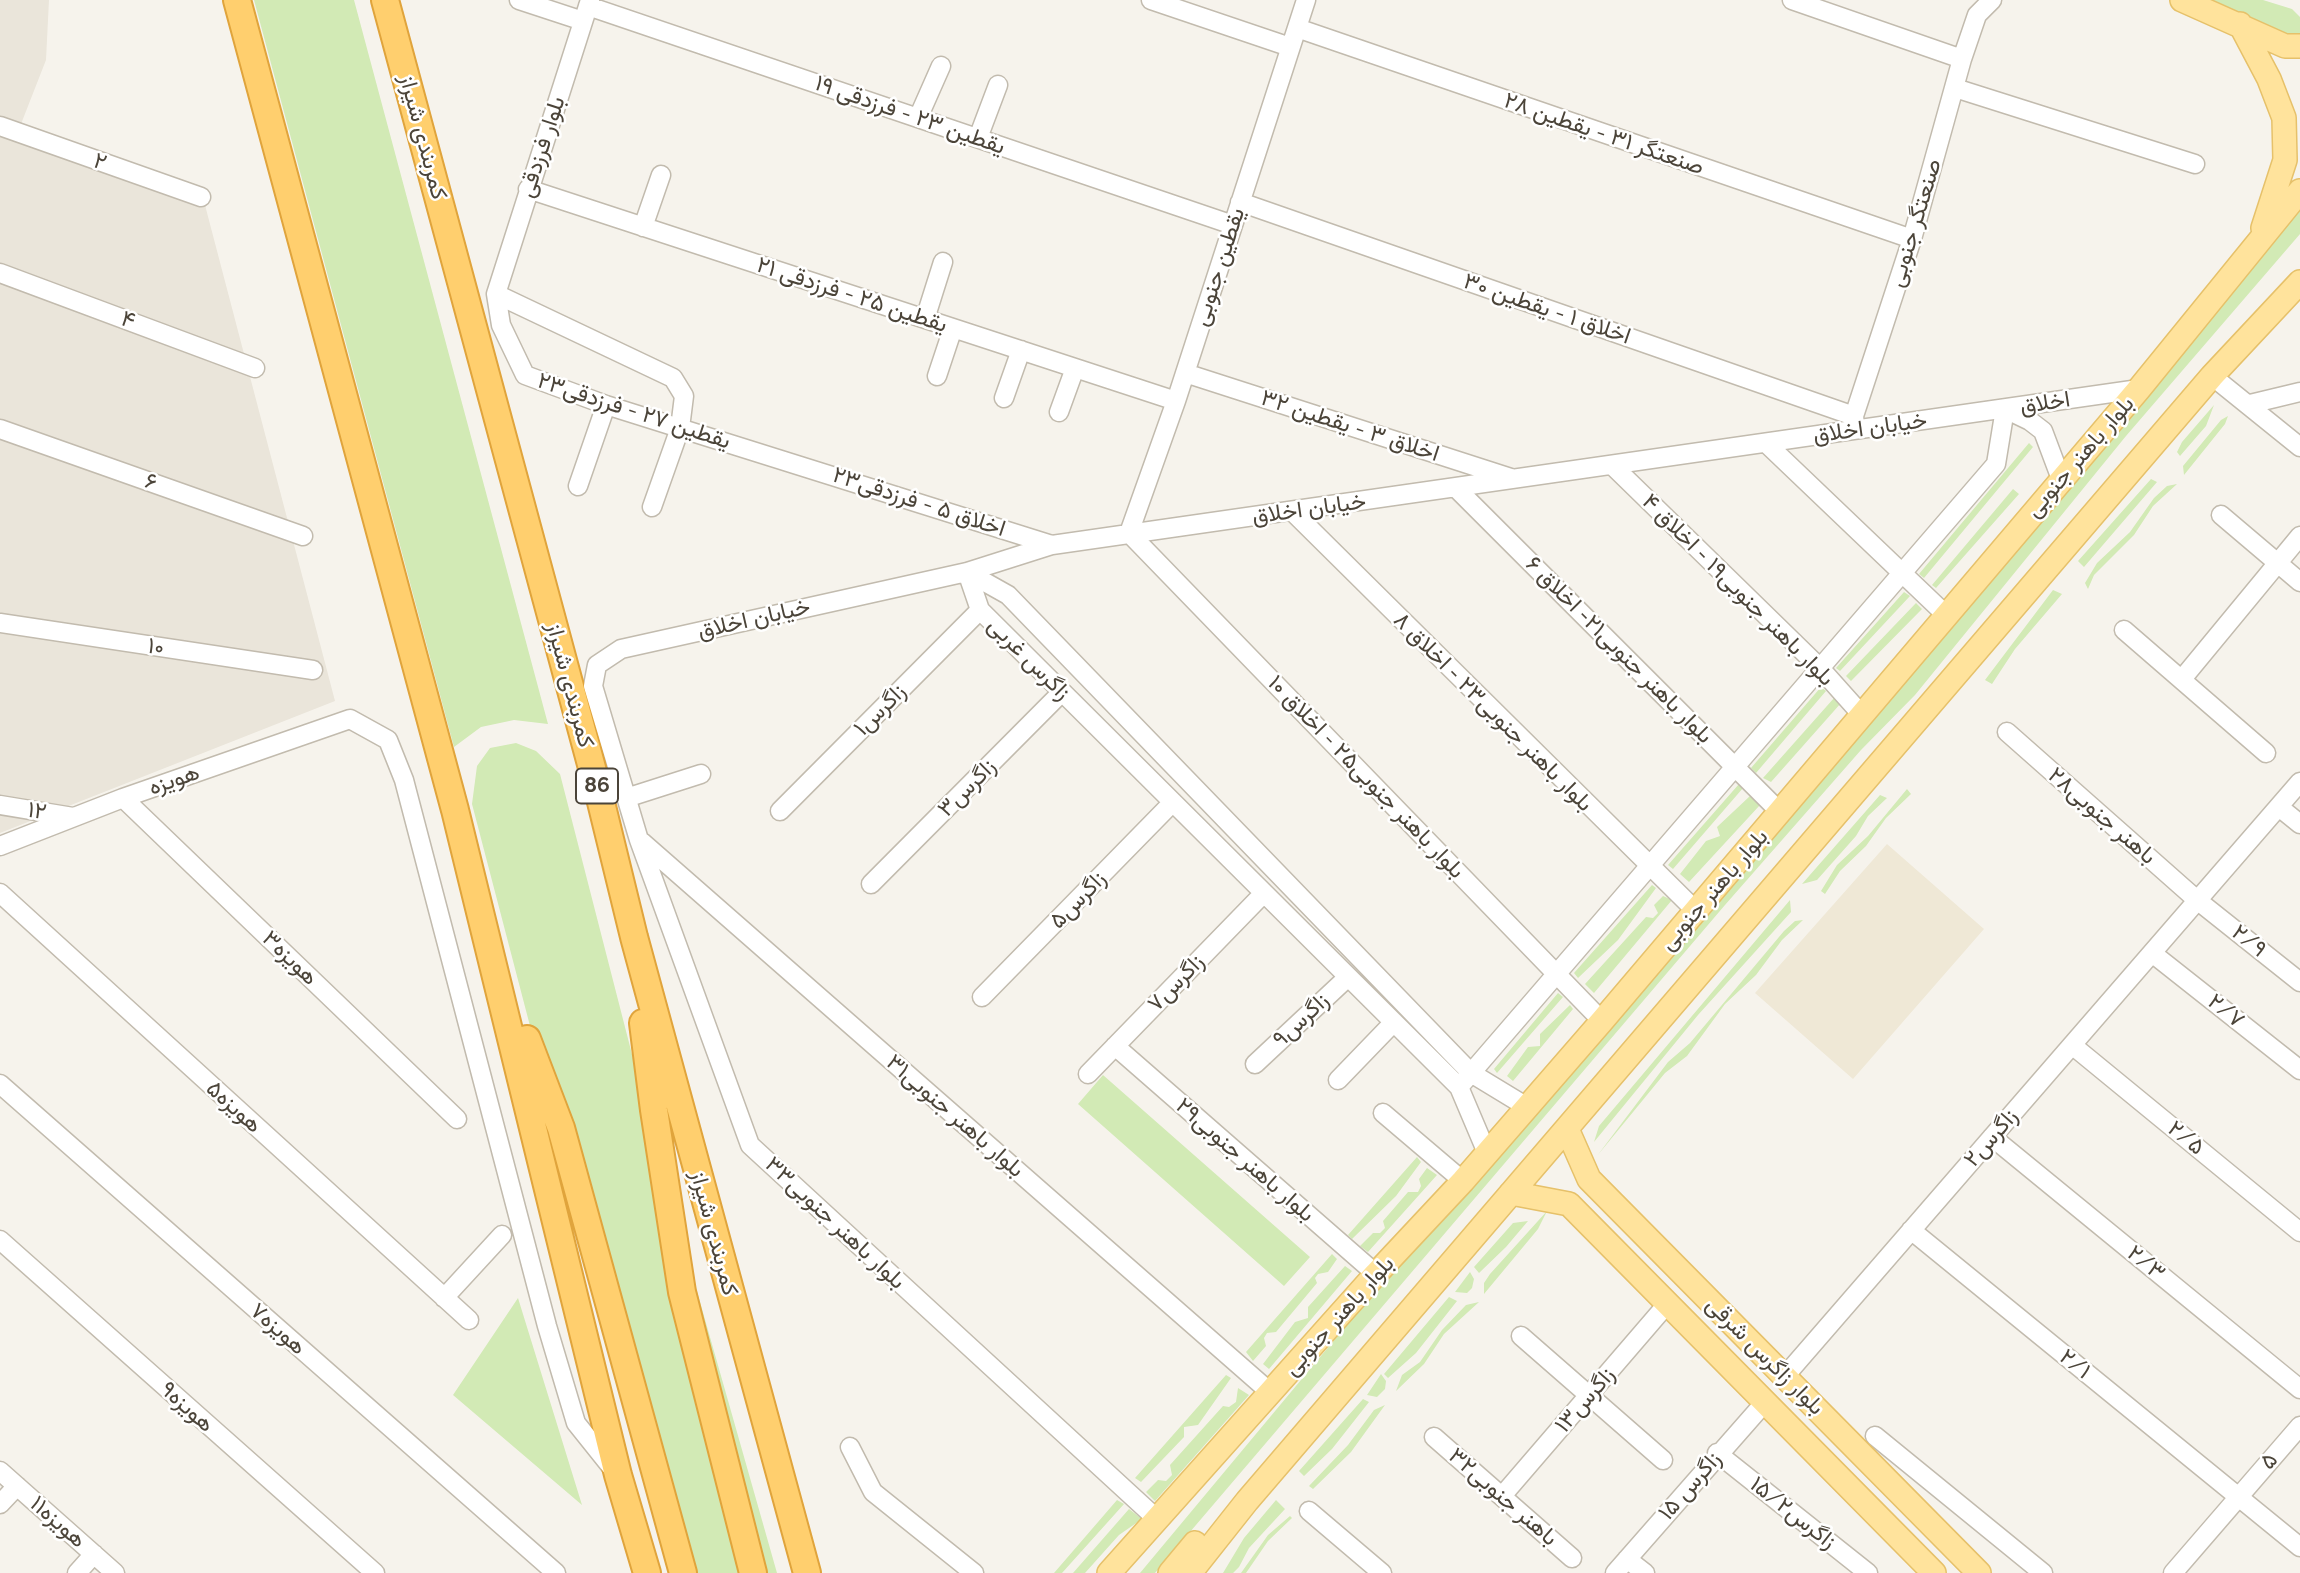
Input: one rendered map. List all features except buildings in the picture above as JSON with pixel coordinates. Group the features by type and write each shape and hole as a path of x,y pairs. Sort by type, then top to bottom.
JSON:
{"highway":[{"path":"237,0 486,929 618,1475 647,1573"},
{"name":"کمربندی شیراز","path":"385,0 599,794 634,937 807,1573"},
{"path":"486,929 561,1128 683,1573"},
{"path":"634,937 654,1110 682,1292 753,1573"}],"main road":[{"path":"2182,0 2293,46"},
{"path":"2240,24 2270,79 2284,118 2285,160 2259,241"},
{"name":"بلوار باهنر جنوبی","path":"1109,1573 1376,1274 1463,1181 1602,1021 2138,389 2300,191"},
{"name":"بلوار باهنر جنوبی","path":"1190,1573 1247,1501 2212,376 2300,282"},
{"name":"بلوار زاگرس شرقی","path":"1567,1129 1589,1179 1979,1573"},
{"path":"1511,1193 1569,1204 1569,1189 1573,1182 1589,1179"},
{"name":"بلوار زاگرس شرقی","path":"1569,1204 1934,1573"},
{"path":"1128,1573 1179,1515 1302,1358"},
{"path":"1170,1573 1277,1451 1342,1390"},
{"path":"1915,1554 1938,1532"}],"street":[{"name":"یقطین ۲۳ - فرزدقی ۱۹","path":"519,0 587,9 1233,225"},
{"path":"1151,0 1290,47"},
{"name":"یقطین جنوبی","path":"1129,533 1176,401 1306,0"},
{"path":"1792,0 1962,59"},
{"name":"صنعتگر جنوبی","path":"1855,422 1912,240 1955,88 1974,7 1992,0"},
{"name":"بلوار فرزدقی","path":"496,294 587,9"},
{"name":"صنعتگر ۳۱ - یقطین ۲۸","path":"1297,28 1912,240"},
{"path":"918,118 941,66"},
{"path":"978,138 998,85"},
{"path":"1955,88 2195,164"},
{"name":"۲","path":"0,126 201,197"},
{"path":"643,227 661,176"},
{"name":"یقطین ۲۵ - فرزدقی ۲۱","path":"528,189 1176,401"},
{"name":"اخلاق ۱ - یقطین ۳۰","path":"1240,202 1855,422"},
{"path":"925,319 943,261"},
{"name":"۴","path":"0,272 255,368"},
{"path":"496,294 673,378 684,396 680,428 652,507"},
{"name":"یقطین ۲۷ - فرزدقی۲۳","path":"496,294 501,325 514,358 525,375 606,405 786,460"},
{"path":"937,376 953,328"},
{"path":"1004,398 1021,350"},
{"path":"1059,412 1075,368"},
{"name":"اخلاق ۳ - یقطین ۳۲","path":"1185,373 1516,480"},
{"path":"2212,376 2300,447"},
{"name":"اخلاق","path":"2005,409 2138,389"},
{"path":"2250,404 2300,392"},
{"path":"578,486 606,405"},
{"path":"1460,1087 1996,464 2005,409"},
{"name":"خیابان اخلاق","path":"621,649 967,572 1052,545 1767,444 1855,422 2005,409"},
{"name":"اخلاق","path":"2005,409 2030,421 2043,431 2061,479"},
{"name":"۶","path":"0,429 303,536"},
{"path":"1767,444 1945,614"},
{"name":"اخلاق ۵ - فرزدقی۲۳","path":"786,460 1052,545"},
{"name":"بلوار باهنر جنوبی۱۹ - اخلاق ۴","path":"1613,466 1820,668 1862,715"},
{"name":"بلوار باهنر جنوبی۲۱- اخلاق ۶","path":"1456,488 1736,765 1781,813"},
{"name":"بلوار باهنر جنوبی۲۳ - اخلاق ۸","path":"1292,511 1696,911"},
{"path":"2221,515 2300,582"},
{"name":"بلوار باهنر جنوبی۲۵ - اخلاق ۱۰","path":"1129,533 1602,1021"},
{"path":"2182,679 2300,536"},
{"name":"زاگرس غربی","path":"967,572 980,610 1460,1087 1487,1153"},
{"name":"زاگرس غربی","path":"967,572 1008,595 1471,1073 1527,1107"},
{"name":"زاگرس۱","path":"780,811 980,610"},
{"name":"۱۰","path":"0,623 313,670"},
{"path":"2124,630 2266,753"},
{"name":"بلوار باهنر جنوبی۳۳","path":"621,649 597,665 593,686 639,840 750,1145 1158,1521"},
{"name":"زاگرس۳","path":"871,884 1062,692"},
{"name":"هویزه","path":"0,846 123,798 350,719 388,740 404,780 547,1326 576,1423 618,1475"},
{"name":"باهنر جنوبی۲۸","path":"2007,732 2197,900"},
{"path":"626,798 701,774"},
{"name":"زاگرس۲","path":"1785,1376 2300,782"},
{"name":"هویزه۳","path":"123,798 457,1119"},
{"name":"زاگرس۵","path":"982,997 1173,802"},
{"name":"۱۲","path":"0,805 74,817"},
{"path":"2279,807 2300,824"},
{"name":"بلوار باهنر جنوبی۳۱","path":"639,840 1271,1393"},
{"name":"هویزه۵","path":"0,893 469,1320"},
{"name":"زاگرس۷","path":"1087,1074 1264,893"},
{"name":"۲/۹","path":"2197,900 2300,982"},
{"name":"۲/۷","path":"2152,953 2300,1070"},
{"name":"۹زاگرس","path":"1255,1064 1348,977"},
{"path":"1338,1080 1394,1022"},
{"name":"۲/۵","path":"2073,1045 2300,1232"},
{"name":"بلوار باهنر جنوبی۲۹","path":"1115,1046 1376,1274"},
{"name":"هویزه۷","path":"0,1084 556,1573"},
{"path":"1383,1113 1463,1181"},
{"name":"۲/۳","path":"1992,1137 2300,1389"},
{"name":"۲/۱","path":"1911,1230 2300,1547"},
{"path":"444,1298 502,1235"},
{"name":"هویزه۹","path":"0,1240 375,1573"},
{"name":"زاگرس۱۳","path":"1502,1496 1668,1303"},
{"path":"1521,1336 1663,1460"},
{"name":"زاگرس ۱۵","path":"1621,1566 1766,1401"},
{"name":"۵","path":"2173,1573 2300,1426"},
{"path":"1875,1436 2043,1573"},
{"name":"باهنر جنوبی۳۲","path":"1434,1437 1572,1558"},
{"path":"850,1447 873,1493 974,1573"},
{"name":"زاگرس۱۵/۲","path":"1717,1454 1868,1573"},
{"name":"هویزه۱۱","path":"0,1471 115,1573"},
{"path":"0,1504 17,1486"},
{"path":"1309,1511 1382,1573"},
{"path":"76,1573 94,1554"},
{"path":"1621,1566 1645,1573"}],"shaded area":[{"path":"0,0 49,0 46,60 21,124 200,186 335,701 0,833"},
{"path":"1887,844 1984,929 1853,1079 1755,993"}],"green space":[{"path":"254,0 354,0 548,724 514,720 481,727 454,747"},
{"path":"2184,0 2263,0 2292,9 2300,17 2300,38 2282,38"},
{"path":"2300,207 2300,234 2126,436 1915,695 1861,750 1725,905 1155,1573 1140,1573 1386,1278"},
{"path":"2214,405 2206,426 2180,456 2177,452 2182,442"},
{"path":"2228,416 2225,424 2184,475 2183,466 2221,420"},
{"path":"2029,443 2033,447 1924,578 1919,574"},
{"path":"2151,479 2157,482 2084,567 2078,561"},
{"path":"2177,484 2153,506 2134,535 2094,575 2088,589 2085,583 2097,563 2130,532 2154,498 2167,486"},
{"path":"2013,489 2019,494 1936,588 1932,585"},
{"path":"2053,590 2062,594 2015,649 1992,684 1985,680"},
{"path":"1904,592 1910,596 1840,671 1836,668"},
{"path":"1916,603 1922,609 1851,681 1846,676"},
{"path":"1821,687 1826,691 1756,773 1751,768"},
{"path":"1834,698 1841,703 1771,782 1763,778"},
{"path":"516,743 536,751 560,774 654,1140 777,1573 673,1573 472,804 477,766 490,748"},
{"path":"1739,784 1743,788 1673,869 1668,865"},
{"path":"1907,789 1911,794 1886,818 1866,846 1840,871 1825,894 1821,891 1837,865 1868,836"},
{"path":"1880,795 1887,798 1868,816 1856,836 1817,880 1802,884"},
{"path":"1750,796 1760,805 1689,882 1680,874 1706,841 1720,836 1717,827"},
{"path":"1652,885 1656,888 1618,940 1578,978 1574,973"},
{"path":"1663,896 1672,900 1594,993 1585,984 1646,917 1653,918 1658,913 1654,905"},
{"path":"1790,900 1791,912 1698,1015 1594,1142 1599,1126"},
{"path":"1803,920 1782,940 1756,975 1725,1004 1687,1056 1665,1073 1597,1156 1668,1062 1690,1043 1784,931 1795,921"},
{"path":"1558,993 1563,997 1497,1073 1494,1069"},
{"path":"1570,1005 1573,1009 1513,1081 1507,1076 1528,1047 1540,1046 1540,1034"},
{"path":"1103,1075 1310,1257 1284,1286 1078,1104"},
{"path":"1417,1157 1421,1162 1396,1196 1352,1239 1348,1235"},
{"path":"1427,1168 1437,1175 1368,1252 1360,1246 1373,1233 1380,1233 1385,1228 1383,1221 1408,1192 1418,1192 1421,1186 1419,1179"},
{"path":"1547,1211 1538,1229 1484,1294 1484,1283 1490,1274"},
{"path":"1528,1221 1479,1273 1474,1267 1513,1223"},
{"path":"1332,1254 1337,1259 1328,1272 1318,1274 1315,1278 1317,1283 1276,1332 1267,1333 1264,1338 1266,1346 1253,1361 1246,1352"},
{"path":"1345,1266 1352,1271 1269,1369 1263,1364 1295,1322 1308,1318 1308,1307"},
{"path":"1470,1272 1474,1279 1472,1288 1467,1293 1455,1292"},
{"path":"1449,1297 1457,1301 1416,1353 1388,1378 1384,1374"},
{"path":"518,1298 582,1505 453,1395"},
{"path":"1479,1302 1444,1334 1424,1364 1396,1391 1402,1375 1420,1362 1442,1330 1466,1305"},
{"path":"1381,1374 1386,1381 1385,1389 1377,1397 1367,1395"},
{"path":"1226,1375 1231,1378 1198,1425 1184,1427 1184,1437 1141,1482 1135,1478"},
{"path":"1238,1388 1249,1395 1155,1501 1146,1492 1158,1480 1166,1481 1172,1475 1170,1465 1223,1406 1229,1407 1236,1402"},
{"path":"1363,1399 1369,1402 1332,1449 1304,1476 1299,1471"},
{"path":"1385,1405 1351,1452 1313,1489 1309,1486 1348,1445 1374,1410"},
{"path":"1117,1500 1124,1504 1062,1573 1054,1573"},
{"path":"1276,1500 1285,1509 1249,1548 1239,1567 1233,1573 1223,1573 1244,1538"},
{"path":"1129,1509 1142,1519 1119,1535 1085,1573 1073,1573"},
{"path":"1290,1516 1292,1518 1268,1541 1246,1573 1241,1573 1268,1535"}]}
